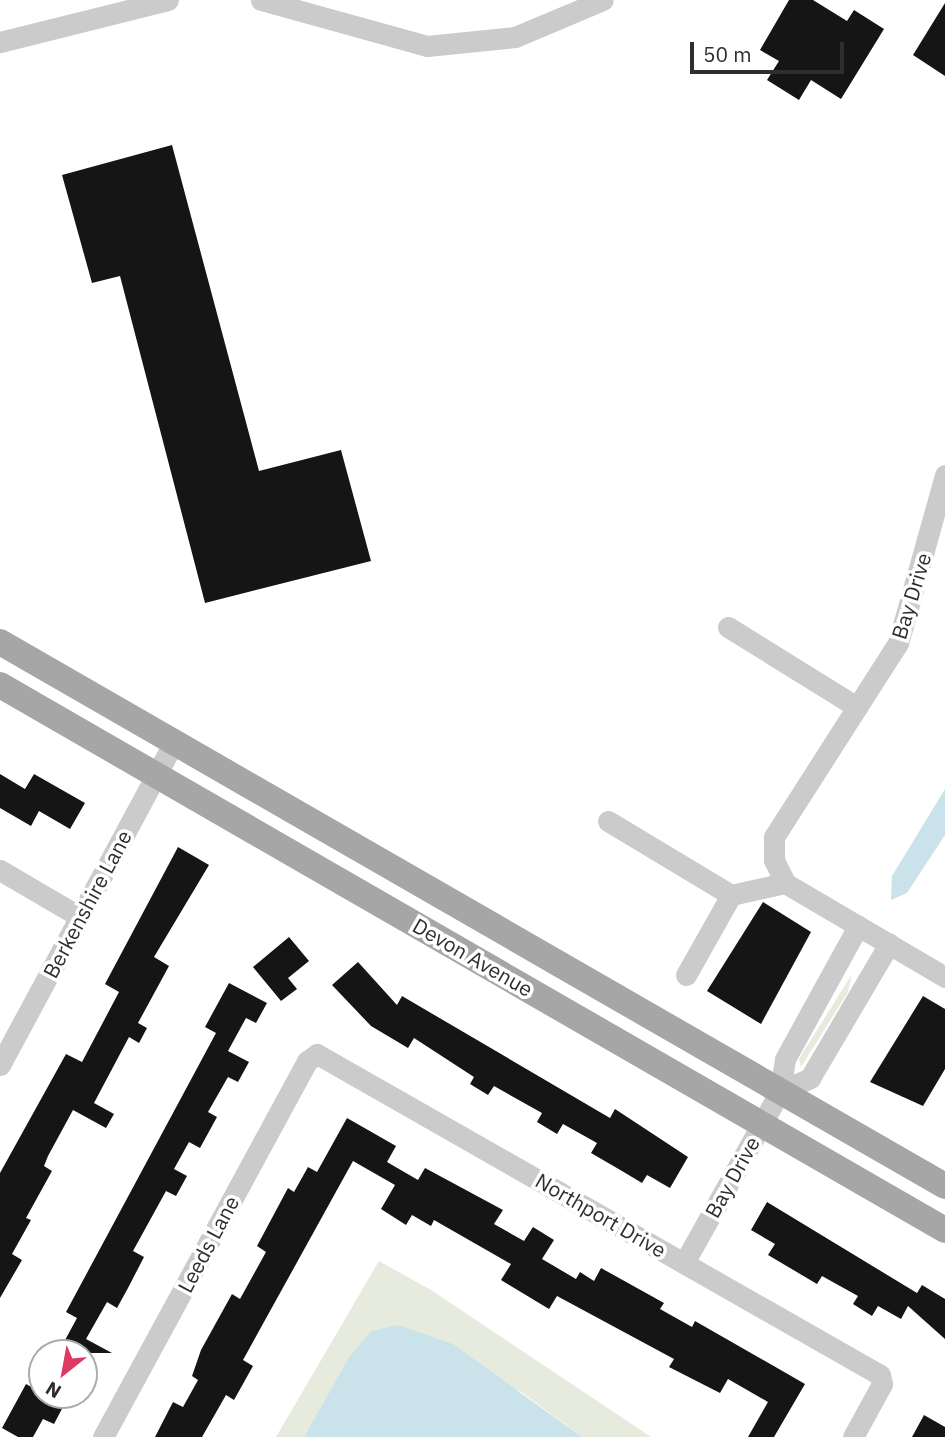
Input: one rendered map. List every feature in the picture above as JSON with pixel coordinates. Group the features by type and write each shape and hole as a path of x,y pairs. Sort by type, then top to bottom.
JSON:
{"main road":[{"name":"Devon Avenue","path":"0,642 945,1186"},
{"name":"Devon Avenue","path":"0,685 945,1230"}],"street":[{"path":"0,42 168,0"},
{"path":"261,0 427,46 514,37 603,0"},
{"name":"Bay Drive","path":"786,883 774,860 774,837 898,643 945,475"},
{"path":"728,626 857,708"},
{"name":"Berkenshire Lane","path":"0,1065 174,742"},
{"path":"608,821 731,895 786,883 945,977"},
{"path":"0,870 80,917"},
{"path":"686,975 731,895"},
{"name":"Bay Drive","path":"684,1263 780,1091 785,1059 858,926"},
{"path":"780,1091 810,1077 889,944"},
{"name":"Northport Drive","path":"317,1054 883,1380 853,1437"},
{"name":"Leeds Lane","path":"103,1437 307,1061 317,1054"}],"shaded area":[{"path":"852,974 848,992 801,1067 799,1059"},
{"path":"379,1261 431,1290 651,1437 582,1437 520,1391 339,1378 304,1437 276,1437"}],"water":[{"path":"945,789 945,835 907,893 891,900 892,876"},
{"path":"398,1325 453,1344 582,1437 304,1437 350,1356 371,1331"}],"building":[{"path":"789,0 813,0 847,21 854,10 884,29 841,99 811,80 799,100 767,80 779,61 760,50"},
{"path":"945,3 945,76 913,55"},
{"path":"172,145 259,471 341,450 371,561 205,603 120,276 92,283 62,175"},
{"path":"0,774 25,789 34,774 85,803 70,829 39,811 31,826 0,808"},
{"path":"178,847 209,865 154,957 169,966 138,1023 147,1028 139,1043 129,1037 94,1103 114,1114 106,1128 73,1110 44,1166 52,1171 26,1218 31,1220 12,1254 22,1260 0,1298 0,1173 66,1054 82,1062 119,992 105,984"},
{"path":"763,902 811,932 761,1024 707,991"},
{"path":"289,937 309,961 288,978 297,989 281,1001 253,967"},
{"path":"358,962 397,1005 402,996 610,1118 615,1109 688,1157 670,1188 647,1175 642,1183 591,1153 597,1143 563,1124 557,1134 537,1122 542,1113 494,1086 488,1095 470,1084 474,1077 414,1038 408,1048 371,1026 332,985"},
{"path":"229,983 267,1003 256,1023 246,1018 228,1051 249,1062 238,1082 228,1077 208,1112 217,1117 200,1148 189,1142 174,1169 187,1176 176,1196 166,1191 133,1251 144,1257 117,1308 107,1302 86,1339 66,1339 77,1318 66,1312 216,1033 205,1027"},
{"path":"923,996 945,1009 945,1069 923,1106 870,1082"},
{"path":"347,1118 396,1146 387,1162 418,1180 425,1168 503,1210 494,1224 524,1241 533,1227 554,1240 542,1259 576,1279 580,1272 594,1281 601,1268 664,1303 660,1309 692,1327 695,1321 805,1384 774,1437 748,1437 768,1402 728,1379 720,1393 669,1367 674,1359 557,1296 549,1309 501,1280 511,1264 434,1220 431,1226 412,1215 406,1225 381,1209 395,1185 353,1161 243,1360 253,1366 234,1400 226,1395 202,1437 155,1437 173,1402 183,1407 198,1380 192,1376 201,1350 232,1294 240,1299 266,1252 257,1246 288,1188 294,1192 308,1167 317,1172"},
{"path":"767,1202 917,1293 922,1285 945,1299 945,1339 908,1306 901,1319 878,1306 872,1316 853,1304 858,1296 822,1276 817,1284 768,1255 775,1244 751,1230"},
{"path":"98,1345 112,1353 98,1353"},
{"path":"26,1384 28,1409 62,1409 54,1424 43,1419 33,1437 18,1437 2,1428"},
{"path":"924,1415 945,1427 945,1437 912,1437"}]}
